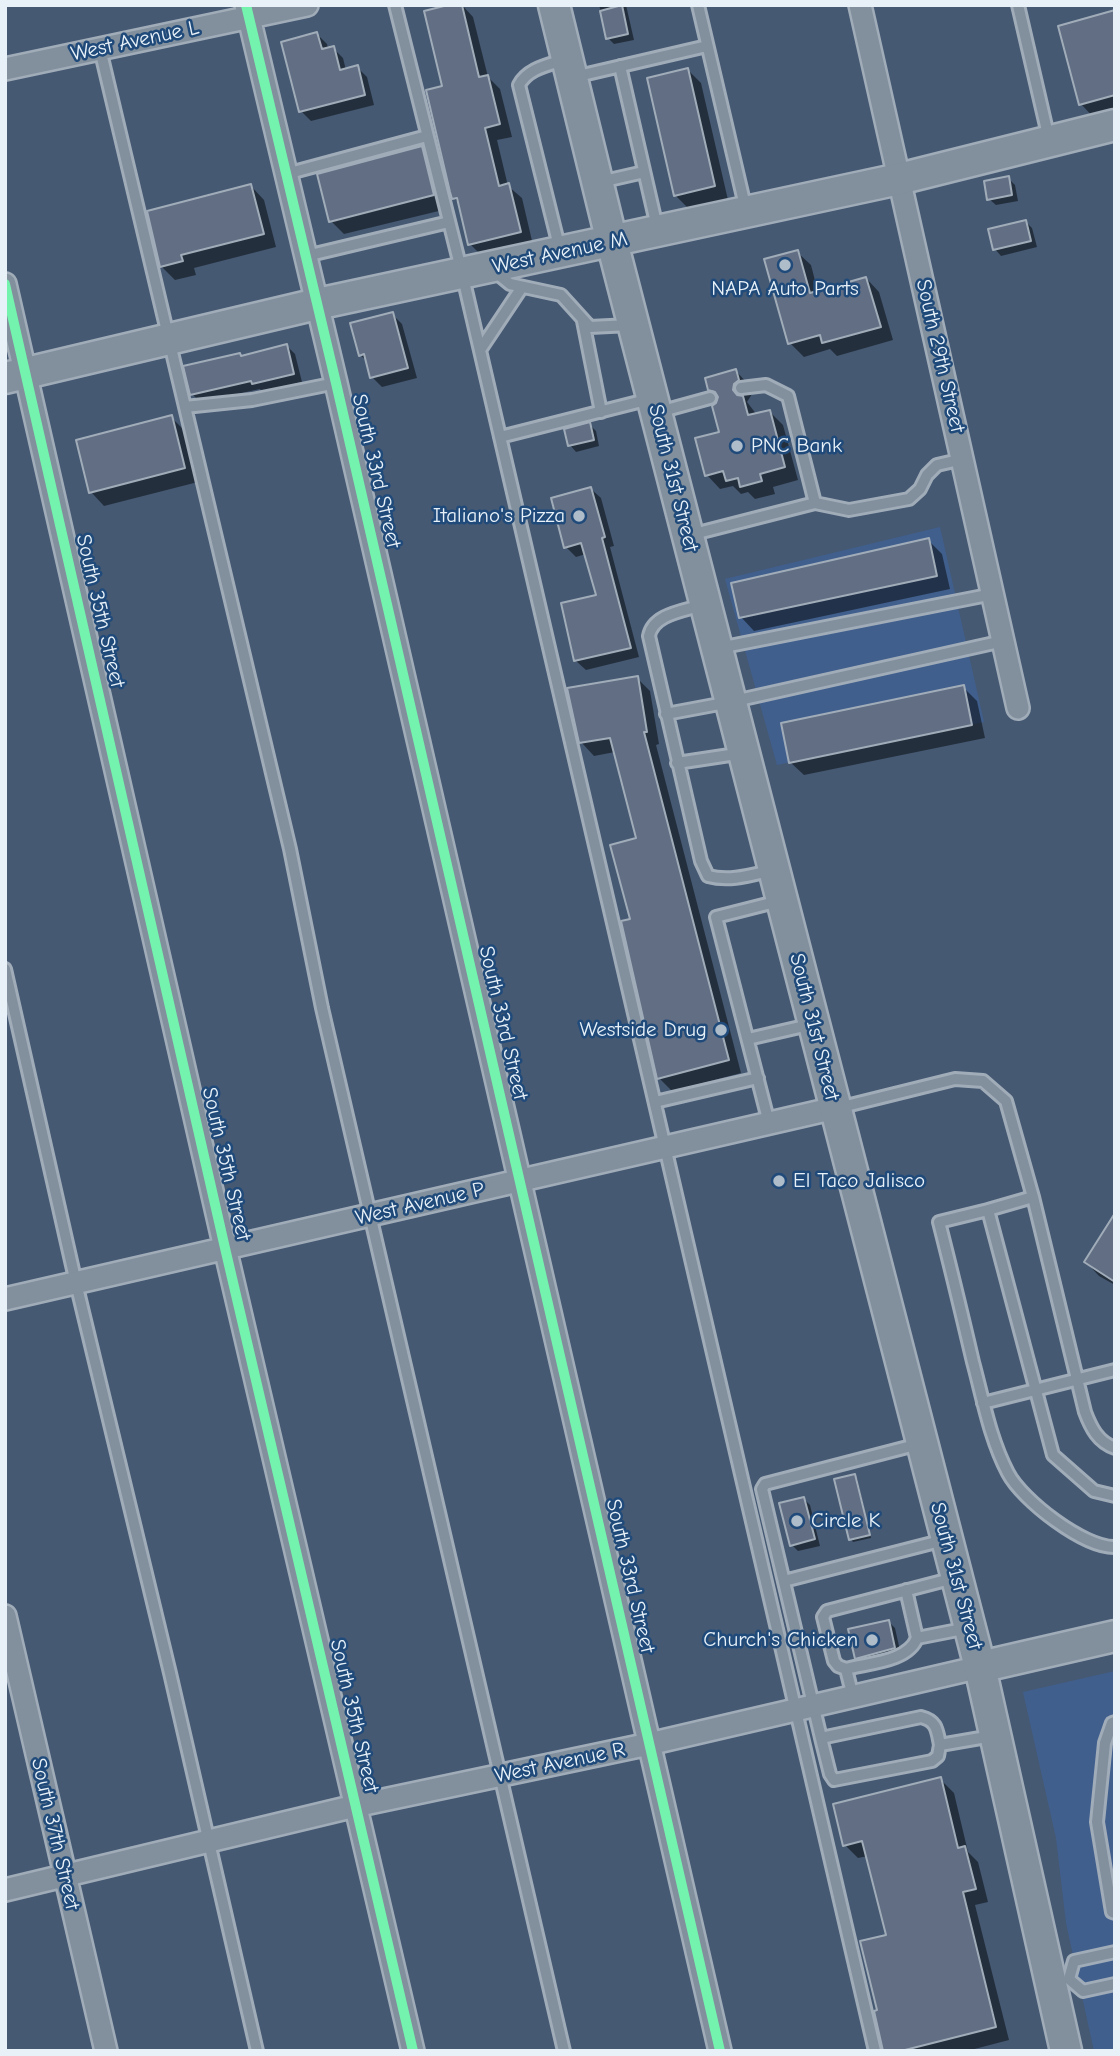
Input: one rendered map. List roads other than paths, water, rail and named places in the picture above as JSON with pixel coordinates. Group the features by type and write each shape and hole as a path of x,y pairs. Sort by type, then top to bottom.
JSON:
{"main road":[{"name":"South 31st Street","path":"554,5 633,325 1060,1982 1066,2051"},
{"name":"West Avenue M","path":"16,376 317,304 899,179 1115,125"},
{"name":"West Avenue R","path":"980,1667 1115,1636"}],"street":[{"name":"West Avenue L","path":"5,69 100,49 248,11 307,5"},
{"name":"South 29th Street","path":"860,5 1018,708"},
{"name":"South 33rd Street","path":"248,11 720,2051"},
{"name":"South 35th Street","path":"5,284 16,376 225,1248 413,2051"},
{"name":"West Avenue P","path":"5,1299 835,1108"},
{"name":"South 37th Street","path":"5,1616 106,2051"},
{"name":"West Avenue R","path":"5,1890 355,1806 649,1744 980,1667"}],"lane":[{"path":"395,5 449,222 476,271 480,350 767,1584 804,1709 821,1738 834,1780 932,1761 937,1756 940,1745 937,1726 931,1720 921,1717 821,1738"},
{"path":"698,5 747,212"},
{"path":"1018,5 1050,141"},
{"path":"561,253 519,85 523,77 532,71 620,66 707,46"},
{"path":"100,49 290,849 322,1008 564,2051"},
{"path":"620,66 658,232"},
{"path":"286,174 427,136"},
{"path":"597,183 644,172"},
{"path":"306,256 449,222"},
{"path":"476,271 522,287 561,295 583,321 594,328 633,325"},
{"path":"480,350 522,287"},
{"path":"583,321 601,412"},
{"path":"185,407 252,400 336,383"},
{"path":"741,388 765,385 788,396 815,503"},
{"path":"500,437 601,412 710,398"},
{"path":"687,535 815,503 849,510 909,499 920,489 927,475 937,465 963,459"},
{"path":"717,649 993,594"},
{"path":"705,604 657,621 651,627 649,636 701,861 708,876 720,879 739,878 773,870"},
{"path":"666,714 1003,642"},
{"path":"677,763 743,753"},
{"path":"769,1124 716,917 781,901"},
{"path":"5,969 257,2051"},
{"path":"748,1039 813,1024"},
{"path":"655,1102 758,1078"},
{"path":"835,1108 955,1079 983,1081 1006,1101 1090,1425 1106,1445 1115,1448"},
{"path":"1033,1197 939,1222 983,1403 1009,1476 1038,1506 1073,1534 1107,1547 1115,1547"},
{"path":"988,1210 1053,1455 1094,1491 1115,1496"},
{"path":"983,1403 1113,1371 1115,1383"},
{"path":"875,2051 804,1709 784,1581 762,1489 765,1484 922,1443"},
{"path":"784,1581 946,1539"},
{"path":"905,1590 917,1638 913,1648 905,1654 846,1668 838,1666 834,1661 823,1617 827,1611 905,1590 957,1577"},
{"path":"917,1638 970,1628"},
{"path":"846,1668 853,1697"},
{"path":"1115,1722 1112,1723 1105,1743 1097,1822 1112,1912 1115,1913"},
{"path":"940,1745 995,1736"},
{"path":"1115,1952 1074,1961 1060,1982 1083,1991 1115,1984"}],"place":[{"name":"NAPA Auto Parts","path":"785,265"},
{"name":"PNC Bank","path":"737,446"},
{"name":"Italiano's Pizza","path":"579,516"},
{"name":"Westside Drug","path":"721,1030"},
{"name":"El Taco Jalisco","path":"779,1181"},
{"name":"Circle K","path":"797,1521"},
{"name":"Church's Chicken","path":"872,1640"}]}
